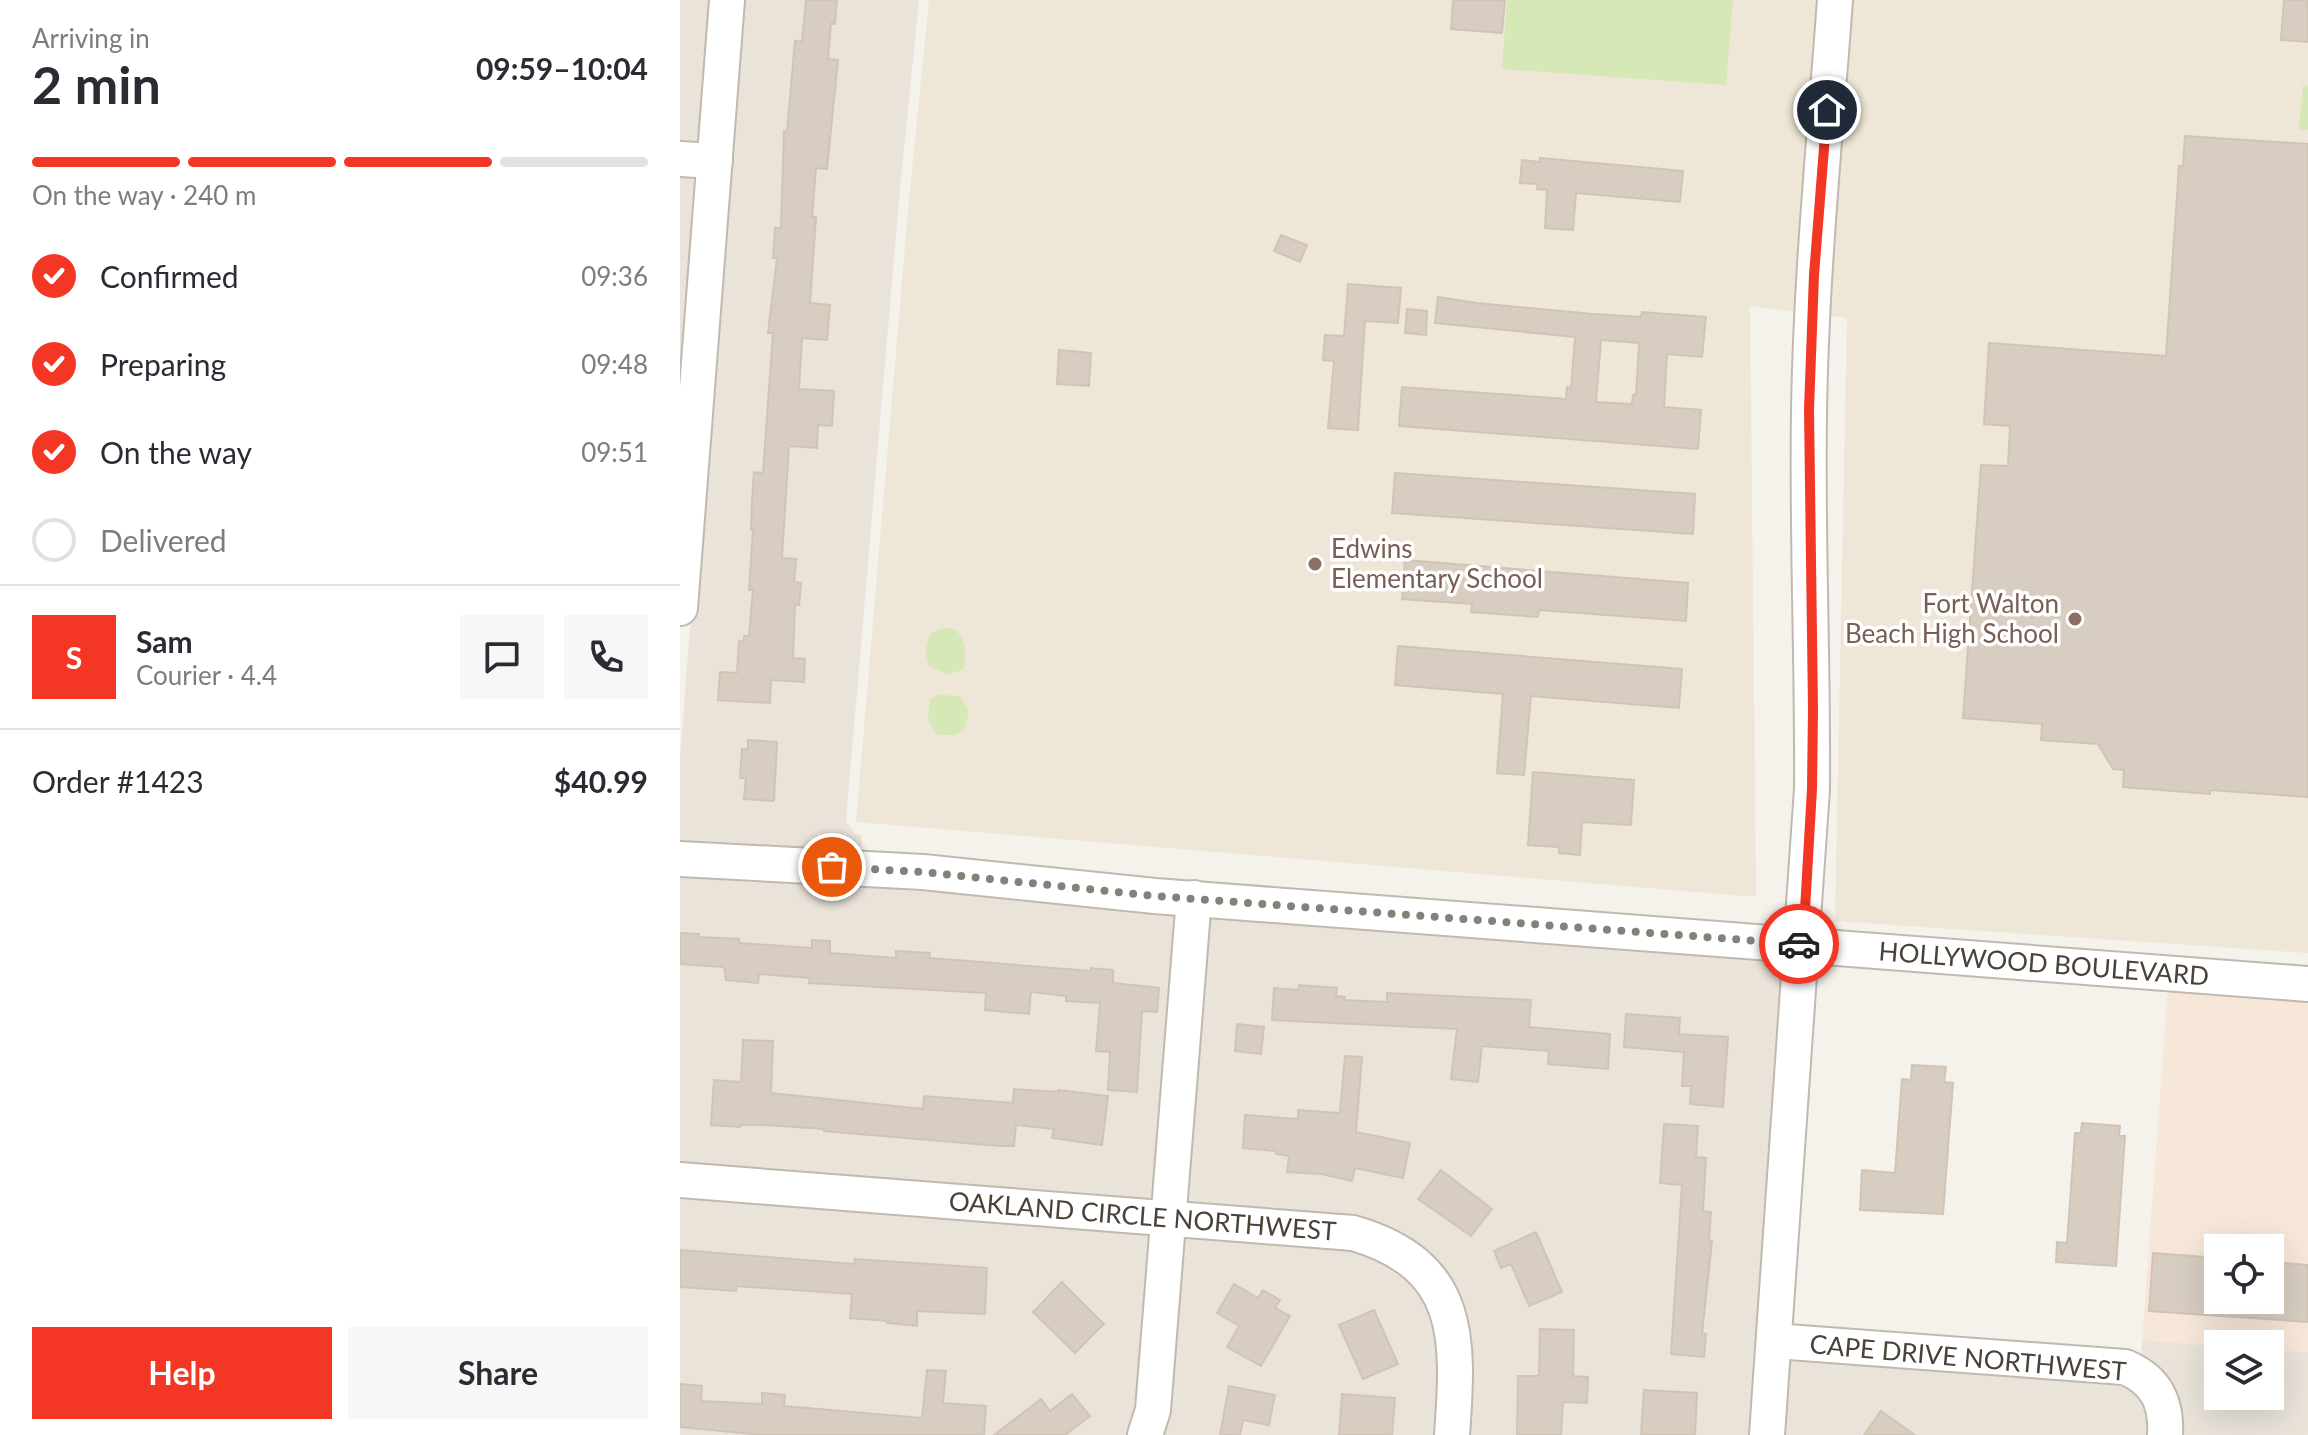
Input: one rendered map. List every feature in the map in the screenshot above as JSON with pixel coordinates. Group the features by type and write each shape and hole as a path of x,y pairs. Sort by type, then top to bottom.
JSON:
{"street":[{"path":"680,608 684,503 727,0"},
{"path":"1767,1435 1812,789 1809,409 1814,275 1835,0"},
{"path":"680,159 715,161"},
{"name":"HOLLYWOOD BOULEVARD","path":"680,859 923,872 1194,898 2308,984"},
{"path":"1145,1435 1153,1410 1194,898"},
{"name":"OAKLAND CIRCLE NORTHWEST","path":"680,1180 1353,1233 1379,1240 1414,1262 1428,1276 1450,1314 1457,1367 1452,1435"},
{"name":"CAPE DRIVE NORTHWEST","path":"1774,1341 2125,1367 2151,1382 2161,1397 2166,1418 2165,1435"}],"shaded area":[{"path":"680,0 716,0 704,147 680,145"},
{"path":"739,0 919,0 846,821 855,834 862,835 860,859 680,845 680,757"},
{"path":"929,0 2308,0 2308,953 1835,921 1847,318 1750,306 1756,897 856,822"},
{"path":"680,172 702,174 680,458"},
{"path":"680,873 1182,911 1159,1203 680,1166"},
{"path":"1205,913 1790,957 1755,1435 1464,1435 1436,1266 1182,1205"},
{"path":"2168,987 2308,997 2308,1352 2284,1350 2284,1330 2204,1330 2204,1345 2142,1340"},
{"path":"680,1194 1157,1231 1142,1407 1132,1435 680,1435"},
{"path":"1180,1233 1351,1246 1407,1273 1438,1318 1441,1435 1157,1435"},
{"path":"2142,1340 2204,1345 2204,1410 2284,1410 2284,1350 2308,1352 2308,1435 2177,1435 2141,1359"},
{"path":"1785,1356 2123,1381 2143,1392 2153,1435 1779,1435"}],"green space":[{"path":"1507,0 1733,0 1726,85 1502,69"},
{"path":"2303,85 2308,86 2308,130 2299,129"},
{"path":"944,628 955,629 965,652 964,669 948,675 929,666 926,653 932,632"},
{"path":"939,695 960,696 969,711 964,730 955,735 937,735 928,719 930,700"}],"building":[{"path":"806,0 837,0 835,24 831,23 828,59 838,60 827,169 816,168 812,217 816,217 810,303 830,305 827,340 802,338 799,389 834,391 832,426 818,425 817,448 789,446 782,558 796,559 794,582 801,583 799,605 795,605 793,658 805,659 804,682 771,680 770,703 718,700 720,672 737,673 739,641 744,642 744,636 749,636 753,590 749,590 752,501 754,472 763,473 773,333 768,333 777,258 773,258 775,228 781,228 784,131 787,132 795,41 802,42"},
{"path":"1453,0 1505,0 1502,33 1451,29"},
{"path":"2284,0 2308,0 2308,42 2281,40"},
{"path":"2185,136 2308,144 2308,797 2123,787 2124,770 2113,769 2098,744 2041,740 2042,724 1963,718 1981,465 2008,466 2010,426 1984,424 1989,343 2166,356 2179,166 2183,166"},
{"path":"1540,158 1683,171 1680,202 1576,193 1573,230 1545,228 1547,190 1537,189 1538,184 1520,183 1522,160 1540,162"},
{"path":"1281,235 1307,245 1300,262 1274,251"},
{"path":"1348,284 1401,288 1398,323 1365,321 1358,430 1328,428 1334,361 1323,360 1325,335 1344,336"},
{"path":"1438,297 1593,314 1641,317 1642,312 1706,317 1702,357 1667,354 1664,407 1701,410 1698,449 1399,426 1402,387 1566,399 1567,387 1571,388 1575,337 1435,323","holes":["1601,340 1639,343 1636,395 1633,395 1632,404 1596,402"]},
{"path":"1407,309 1427,311 1426,335 1405,333"},
{"path":"1059,350 1091,353 1089,386 1057,384"},
{"path":"1395,473 1695,494 1693,534 1392,513"},
{"path":"1405,560 1688,583 1686,621 1539,610 1538,617 1471,612 1472,604 1402,599"},
{"path":"1398,646 1682,669 1679,708 1531,696 1524,775 1497,773 1503,694 1395,685"},
{"path":"748,740 777,742 774,801 744,799 746,778 740,778 742,749 748,749"},
{"path":"1533,772 1634,780 1631,825 1582,822 1580,855 1559,853 1559,847 1528,845"},
{"path":"680,933 739,939 739,943 812,948 812,940 830,941 830,953 896,958 896,951 930,953 929,958 1091,971 1091,968 1113,970 1113,983 1159,988 1157,1012 1142,1011 1137,1092 1108,1090 1110,1052 1096,1051 1100,1003 1066,1001 1066,996 1031,992 1029,1014 985,1010 986,993 809,983 810,978 759,974 758,983 726,980 724,967 680,964"},
{"path":"1299,985 1337,988 1336,996 1345,997 1344,1000 1387,1002 1387,993 1531,1000 1529,1027 1610,1034 1608,1069 1548,1064 1549,1051 1482,1046 1478,1082 1451,1079 1457,1029 1272,1020 1274,988 1298,990"},
{"path":"1626,1014 1680,1018 1679,1034 1728,1037 1723,1107 1690,1104 1691,1086 1682,1086 1684,1052 1624,1047"},
{"path":"1237,1024 1264,1027 1261,1054 1235,1051"},
{"path":"743,1040 773,1041 771,1093 923,1109 924,1096 1013,1103 1014,1089 1108,1096 1102,1145 1052,1138 1054,1129 1016,1125 1014,1146 1000,1146 824,1129 711,1125 714,1080 741,1082"},
{"path":"1345,1056 1362,1057 1356,1132 1410,1143 1403,1178 1355,1168 1352,1181 1321,1174 1287,1172 1289,1156 1276,1154 1276,1151 1243,1148 1245,1115 1298,1119 1298,1110 1340,1113"},
{"path":"1912,1065 1946,1067 1944,1082 1953,1083 1943,1214 1860,1210 1862,1170 1895,1173 1902,1079 1911,1080"},
{"path":"2082,1123 2120,1126 2119,1136 2125,1136 2116,1266 2056,1262 2057,1242 2067,1243 2075,1133 2081,1133"},
{"path":"1664,1124 1698,1126 1696,1157 1706,1158 1703,1211 1711,1212 1709,1240 1712,1241 1702,1333 1706,1334 1704,1357 1671,1354 1682,1185 1660,1183"},
{"path":"1441,1170 1492,1209 1471,1236 1418,1199"},
{"path":"1536,1232 1562,1292 1529,1306 1511,1264 1501,1268 1494,1251"},
{"path":"680,1250 854,1264 855,1259 987,1268 985,1314 917,1311 917,1326 850,1318 852,1294 737,1286 736,1291 680,1287"},
{"path":"2153,1253 2204,1257 2204,1314 2284,1314 2284,1263 2308,1265 2308,1322 2149,1311"},
{"path":"1062,1282 1104,1324 1075,1353 1033,1312"},
{"path":"1234,1284 1258,1298 1263,1290 1280,1300 1275,1308 1290,1316 1261,1366 1227,1347 1239,1326 1217,1313"},
{"path":"1374,1310 1398,1364 1363,1379 1339,1325"},
{"path":"1540,1329 1574,1330 1573,1376 1588,1377 1587,1403 1563,1402 1561,1435 1517,1435 1518,1376 1539,1376"},
{"path":"927,1370 946,1371 943,1403 986,1406 984,1435 762,1435 680,1427 680,1384 702,1386 701,1401 762,1404 762,1393 785,1395 784,1406 922,1418"},
{"path":"1229,1386 1275,1395 1269,1425 1243,1420 1240,1435 1220,1435"},
{"path":"1644,1390 1697,1393 1695,1435 1641,1435"},
{"path":"1072,1394 1090,1416 1065,1435 994,1435 1041,1399 1050,1411"},
{"path":"1342,1394 1395,1398 1392,1435 1339,1435"},
{"path":"1881,1411 1915,1435 1864,1435"}],"way so far":[{"path":"832,867 923,872 1155,896 1799,944"}],"place":[{"name":"Edwins Elementary School","path":"1315,564"},
{"name":"Fort Walton Beach High School","path":"2075,619"}],"route":[{"path":"1799,944 1803,944 1812,789 1809,409 1814,275 1827,110"}]}
